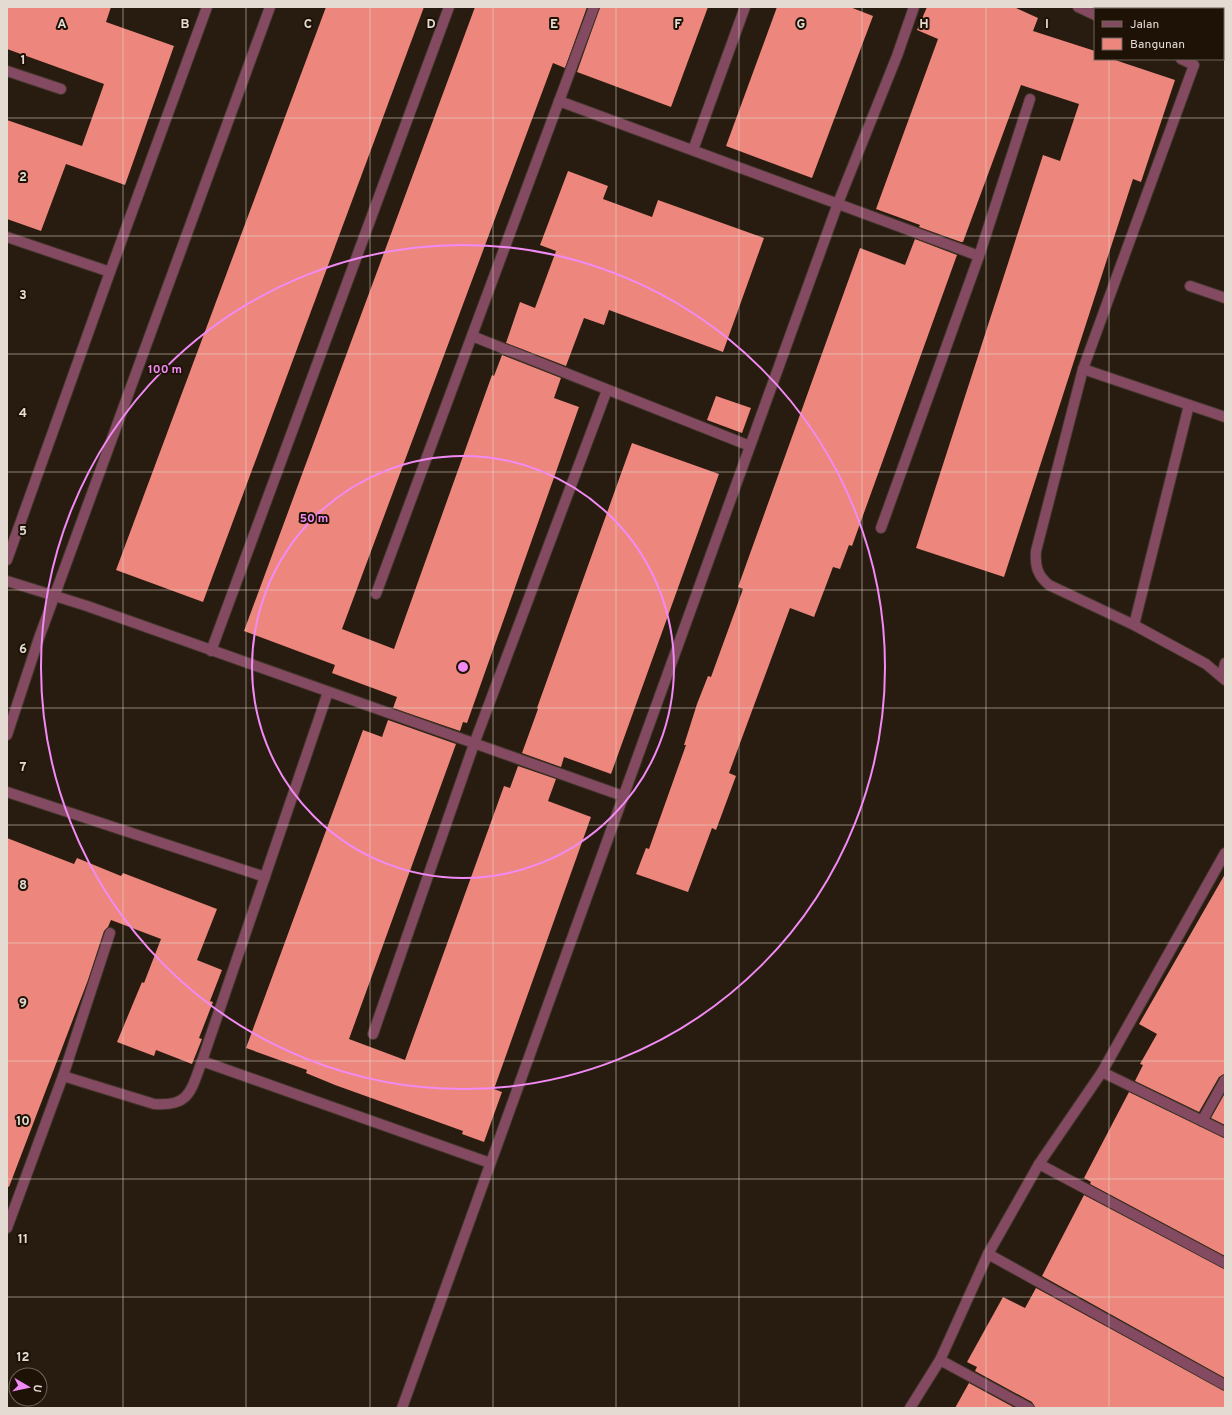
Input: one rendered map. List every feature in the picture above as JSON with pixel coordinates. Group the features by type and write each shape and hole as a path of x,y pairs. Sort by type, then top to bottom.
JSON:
{"street":[{"path":"7,560 207,7"},
{"path":"7,734 55,596 270,7"},
{"path":"211,651 449,7"},
{"path":"376,594 594,7"},
{"path":"693,150 745,7"},
{"path":"402,1408 838,203 897,56 914,7"},
{"path":"1083,8 1094,14"},
{"path":"1195,62 1083,369 1036,551 1035,564 1038,573 1049,584 1134,625 1206,664 1223,678"},
{"path":"7,71 61,89"},
{"path":"881,528 979,256 1030,99"},
{"path":"559,101 979,256"},
{"path":"7,237 110,272"},
{"path":"1190,286 1225,298"},
{"path":"472,336 750,446"},
{"path":"1083,369 1225,417"},
{"path":"373,1034 474,744 607,390"},
{"path":"1134,625 1189,405"},
{"path":"7,581 55,596 623,796"},
{"path":"1223,678 1225,663"},
{"path":"62,1076 154,1104 169,1105 179,1102 186,1096 202,1061 328,692"},
{"path":"7,792 265,877"},
{"path":"910,1408 940,1360 988,1254 1039,1164 1102,1072 1225,852"},
{"path":"7,1228 62,1076 110,933"},
{"path":"202,1061 490,1163"},
{"path":"1102,1072 1225,1132"},
{"path":"1202,1121 1225,1080"},
{"path":"1039,1164 1225,1263"},
{"path":"988,1254 1225,1385"},
{"path":"940,1360 1029,1408"}],"building":[{"path":"7,7 111,7 106,22 174,46 125,185 66,164 41,231 7,219 7,120 82,146 104,84 7,49"},
{"path":"326,7 424,7 203,602 116,570"},
{"path":"475,7 587,7 565,68 553,63 342,629 394,649 492,375 494,376 502,355 561,378 554,398 579,407 467,723 463,722 460,731 393,708 397,697 332,673 335,665 244,631"},
{"path":"600,7 708,7 671,107 577,72"},
{"path":"777,7 850,7 873,16 812,178 726,146"},
{"path":"927,7 1014,7 1038,18 1033,31 1094,51 1094,60 1115,60 1175,80 1141,182 1133,179 1004,577 916,548 1043,155 1060,161 1079,104 1021,85 963,242 919,227 920,225 876,209 938,39 917,30"},
{"path":"568,171 608,186 603,199 652,217 658,200 764,238 723,352 609,310 604,325 584,318 566,366 506,343 520,302 535,308 556,251 540,245"},
{"path":"915,239 957,255 852,546 849,545 840,569 833,567 814,617 790,608 729,773 736,776 716,830 712,828 688,892 636,874 646,848 649,849 686,745 684,745 697,704 708,676 711,677 743,589 738,587 860,248 905,265"},
{"path":"716,396 751,408 742,433 707,420"},
{"path":"632,443 719,474 611,774 564,757 561,767 522,753"},
{"path":"388,720 456,744 349,1039 405,1060 504,786 510,788 518,766 556,779 548,801 591,817 494,1089 502,1092 484,1142 462,1134 463,1131 335,1085 306,1073 307,1070 246,1048 363,730 382,737"},
{"path":"7,838 74,864 77,858 121,876 123,873 217,909 197,960 222,970 210,1001 213,1002 199,1038 202,1039 192,1064 156,1050 154,1056 117,1042 142,982 144,983 161,939 111,920 108,927 104,931 88,980 9,1187 7,1186"},
{"path":"1225,874 1225,1074 1219,1077 1199,1112 1135,1081 1143,1065 1140,1064 1157,1034 1139,1024"},
{"path":"1129,1092 1225,1138 1225,1256 1090,1184 1091,1182 1084,1178"},
{"path":"1225,1093 1225,1125 1211,1118"},
{"path":"1084,1195 1225,1269 1225,1378 1042,1276"},
{"path":"1036,1288 1225,1391 1225,1408 1035,1408 1032,1402 975,1371 977,1367 967,1362 1003,1297 1025,1308"},
{"path":"969,1383 1015,1408 955,1408"}]}
